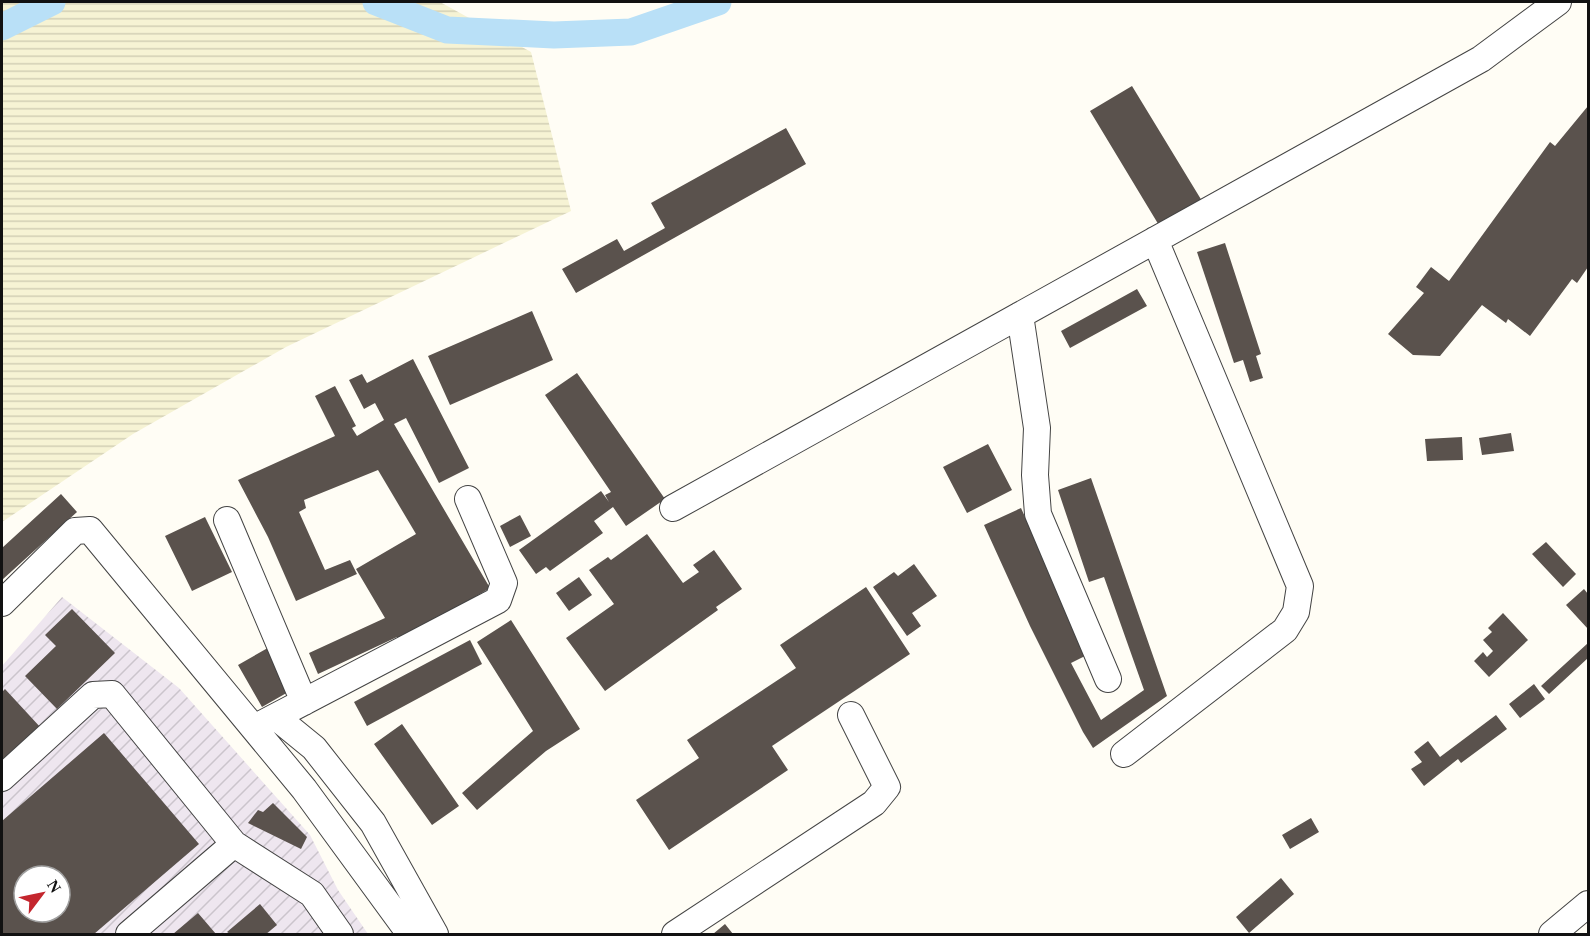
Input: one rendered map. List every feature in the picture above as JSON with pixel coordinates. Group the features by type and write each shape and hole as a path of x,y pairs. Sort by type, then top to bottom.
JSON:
{"street":[{"path":"673,508 1481,59 1558,2"},
{"path":"1124,754 1285,630 1296,612 1300,586 1155,240"},
{"path":"1020,315 1037,428 1035,475 1038,514 1108,679"},
{"path":"265,723 498,600 504,583 468,499"},
{"path":"227,520 304,702"},
{"path":"2,603 75,531 90,530 265,723 304,789 410,934"},
{"path":"2,778 93,694 112,694 234,844 312,894 340,934"},
{"path":"675,934 874,803 887,787 851,716"},
{"path":"265,723 314,748 373,823 435,934"},
{"path":"129,934 234,844"},
{"path":"1552,934 1588,904"}],"shaded area":[{"path":"2,2 440,2 531,52 571,211 286,347 133,434 2,522"},
{"path":"62,597 179,688 310,835 338,890 368,934 2,934 2,666"}],"building":[{"path":"1132,86 1202,201 1160,227 1090,111"},
{"path":"1588,106 1588,267 1577,283 1572,279 1530,336 1508,319 1506,323 1482,305 1440,356 1413,355 1388,334 1424,293 1416,287 1431,267 1449,281 1550,142 1555,146"},
{"path":"786,128 806,164 576,293 562,269 617,239 624,251 665,228 651,203"},
{"path":"1225,243 1261,354 1256,356 1263,378 1250,382 1243,360 1234,363 1197,252"},
{"path":"1137,289 1147,306 1070,348 1061,331"},
{"path":"532,311 553,360 450,405 428,356"},
{"path":"413,359 469,468 439,483 406,418 394,424 490,588 399,642 397,637 318,674 309,653 385,618 356,569 416,534 378,470 304,500 306,508 299,512 325,570 350,560 357,574 296,601 268,537 238,480 335,436 315,396 335,386 356,426 352,428 357,436 384,420 375,403 364,409 349,380 362,374 367,383"},
{"path":"577,373 665,499 626,526 613,507 594,521 603,533 550,571 546,567 536,574 519,550 601,491 609,502 605,495 611,492 545,395"},
{"path":"1511,433 1514,451 1482,455 1479,438"},
{"path":"1462,437 1463,460 1427,461 1425,439"},
{"path":"988,444 1012,490 967,513 943,467"},
{"path":"1091,478 1167,696 1093,748 1030,626 984,525 1021,508 1087,655 1071,663 1101,720 1144,690 1104,577 1089,582 1058,490"},
{"path":"61,494 77,512 2,580 2,548"},
{"path":"520,515 531,536 510,547 500,526"},
{"path":"205,517 232,572 192,591 165,536"},
{"path":"647,534 683,583 699,572 693,565 714,550 742,589 716,607 718,610 605,691 566,638 614,604 589,570 608,557 611,560"},
{"path":"1546,542 1576,574 1563,587 1532,554"},
{"path":"914,564 937,596 912,613 921,626 907,636 873,587 894,572 898,576"},
{"path":"579,577 592,595 569,611 556,593"},
{"path":"866,587 910,654 772,746 788,770 669,850 636,800 699,758 687,740 796,668 780,645"},
{"path":"1584,589 1588,594 1588,629 1566,605"},
{"path":"72,609 115,653 57,709 25,676 56,646 45,635"},
{"path":"1503,613 1528,640 1489,677 1474,661 1483,652 1487,657 1493,651 1483,640 1492,632 1488,628"},
{"path":"511,620 580,729 546,751 477,810 462,793 533,731 477,642"},
{"path":"470,640 482,664 367,726 354,702"},
{"path":"1588,643 1588,658 1549,694 1541,686"},
{"path":"273,645 297,687 262,707 238,665"},
{"path":"1534,684 1545,699 1520,718 1509,704"},
{"path":"5,689 41,728 2,761 2,692"},
{"path":"1496,715 1507,729 1461,763 1458,759 1424,786 1411,769 1422,762 1414,752 1428,741 1440,757"},
{"path":"402,724 459,806 432,825 374,744"},
{"path":"104,733 199,844 94,934 2,934 2,821"},
{"path":"273,803 307,837 301,849 248,823 258,810 263,812"},
{"path":"1311,818 1319,832 1290,849 1282,835"},
{"path":"1281,878 1294,894 1249,933 1236,917"},
{"path":"260,904 277,925 266,934 230,934 227,932"},
{"path":"198,913 216,934 173,934"},
{"path":"725,924 733,934 713,934"}],"waterway":[{"path":"2,27 52,2"},
{"path":"376,2 447,30 554,35 631,32 718,2"}]}
